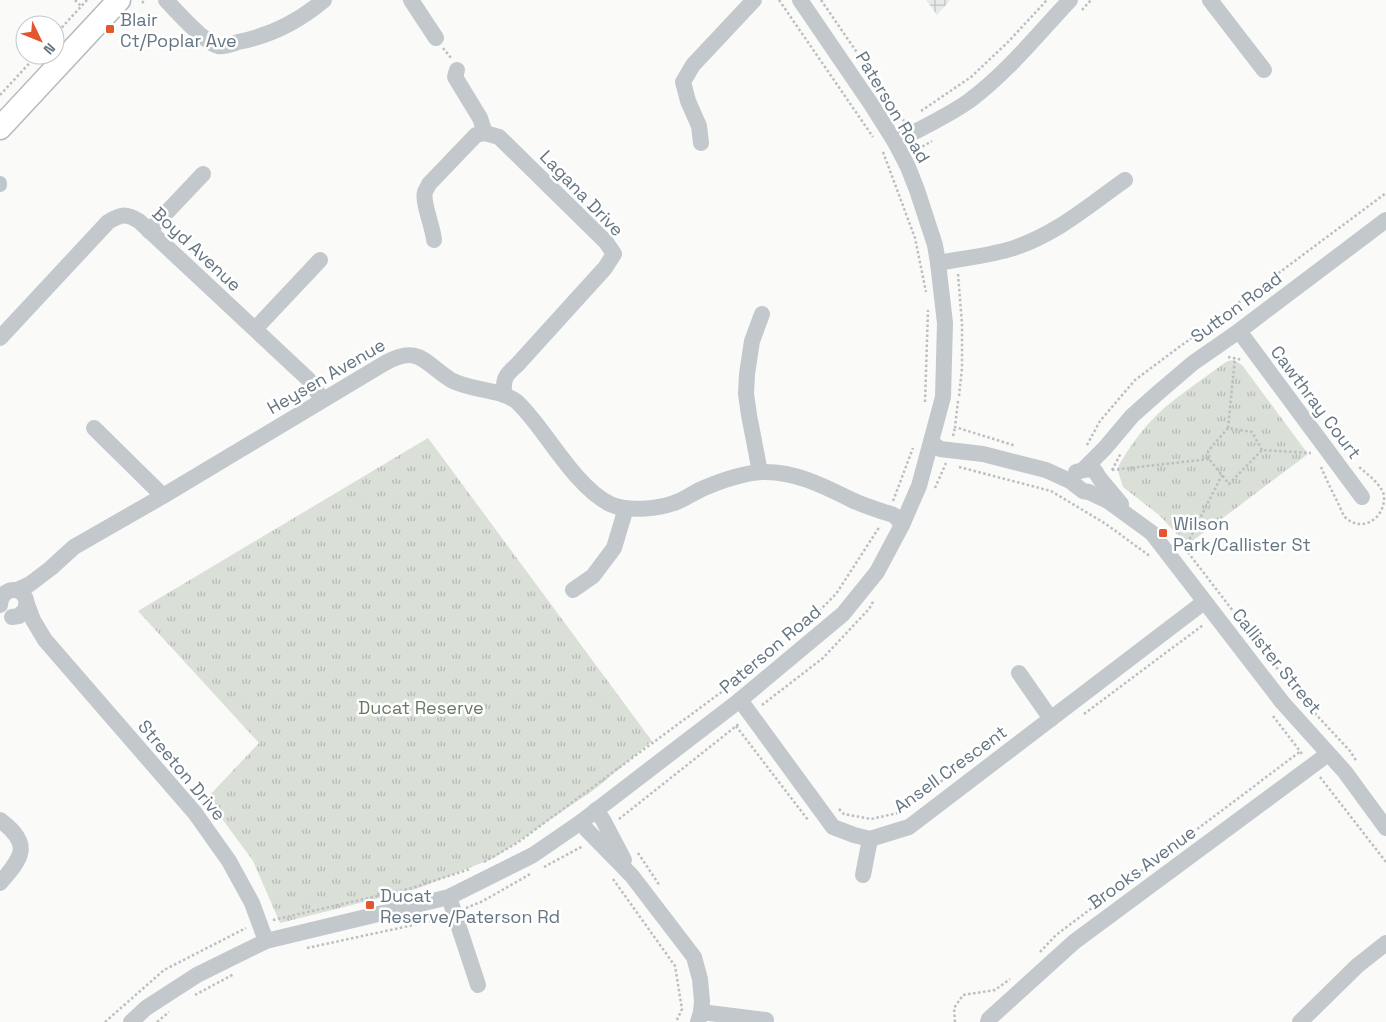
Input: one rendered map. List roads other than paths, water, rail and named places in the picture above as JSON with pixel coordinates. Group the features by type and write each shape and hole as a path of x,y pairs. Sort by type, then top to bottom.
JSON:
{"street":[{"path":"166,0 185,21 210,42 218,46 256,38 312,10 324,0"},
{"path":"411,0 436,38"},
{"path":"701,143 699,126 688,101 683,82 693,64 754,0"},
{"name":"Paterson Road","path":"131,1022 146,1008 197,975 266,941 449,896 533,855 581,822 740,700 844,614 878,572 919,486 923,442 943,397 945,323 938,262 935,245 908,167 884,140 800,0"},
{"path":"884,140 907,128 954,111 986,87 1070,0"},
{"path":"1210,0 1264,70"},
{"path":"0,128 109,3"},
{"path":"434,240 425,201 425,192 429,184 468,142 476,136 485,133 480,118 455,77 457,70"},
{"name":"Lagana Drive","path":"485,133 499,137 606,242 614,254 605,268 517,364 511,388 504,395"},
{"path":"149,232 203,174"},
{"path":"938,262 1012,249 1033,241 1065,224 1125,180"},
{"name":"Boyd Avenue","path":"0,338 108,222 116,217 125,215 139,221 255,329 308,379 322,399"},
{"name":"Sutton Road","path":"1095,478 1116,434 1132,416 1159,392 1193,363 1239,331 1386,220"},
{"path":"255,329 320,260"},
{"path":"760,472 748,415 746,394 752,341 762,314"},
{"name":"Cawthray Court","path":"1239,331 1362,497"},
{"name":"Heysen Avenue","path":"17,594 34,589 51,568 74,547 163,496 322,399 390,360 407,355 417,356 425,360 452,380 504,395 516,402 545,435 577,477 610,504 626,508 650,509 674,503 702,488 732,477 760,472 778,472 804,478 886,517 890,524 902,525"},
{"path":"94,428 163,496"},
{"name":"Callister Street","path":"923,442 940,449 952,440 983,454 1041,469 1070,481 1095,478 1108,501 1152,532 1282,702 1345,772 1386,828"},
{"path":"573,590 593,576 614,548 626,508"},
{"path":"6,592 17,594 25,610 19,616 12,617 3,612 0,605 1,598 6,592"},
{"name":"Streeton Drive","path":"17,594 45,640"},
{"name":"Ansell Crescent","path":"870,839 909,827 1204,602"},
{"name":"Streeton Drive","path":"12,617 30,627 45,640 195,813 229,861 252,903 266,941"},
{"path":"1019,673 1051,719"},
{"path":"740,700 833,827 870,839 864,875"},
{"name":"Brooks Avenue","path":"988,1022 989,1019 1074,942 1328,754"},
{"path":"596,810 601,833 694,958 700,979 700,1017 766,1020"},
{"path":"0,820 17,834 21,850 20,856 13,868 0,883"},
{"path":"581,822 601,833"},
{"path":"449,896 478,985"},
{"path":"1300,1022 1357,966 1386,943"}],"place":[{"name":"Blair Ct/Poplar Ave","path":"110,29"},
{"name":"Wilson Park/Callister St","path":"1163,533"},
{"name":"Ducat Reserve/Paterson Rd","path":"370,905"}],"park label":[{"name":"Ducat Reserve","path":"421,707"}]}
